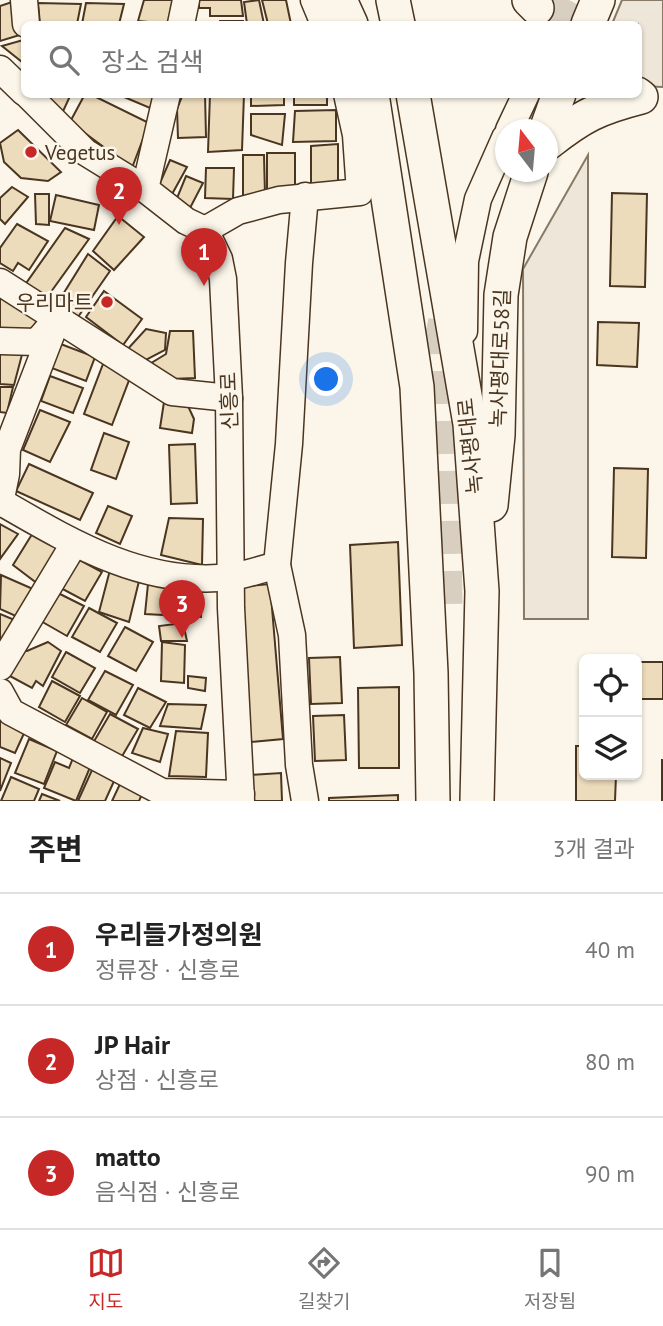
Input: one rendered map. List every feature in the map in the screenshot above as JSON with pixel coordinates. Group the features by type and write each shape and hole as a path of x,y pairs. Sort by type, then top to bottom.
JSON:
{"main road":[{"path":"340,0 350,21"},
{"path":"393,0 397,21"},
{"path":"589,21 598,0"},
{"path":"373,98 417,387 431,673 433,801"},
{"name":"녹사평대로","path":"414,98 470,424 482,591 477,801"},
{"path":"550,119 558,98"},
{"path":"558,135 576,121 604,106 635,98"},
{"name":"녹사평대로58길","path":"482,591 498,435 500,295 510,237 528,182"},
{"path":"442,801 446,604"}],"street":[{"path":"24,0 26,21"},
{"path":"182,21 186,0"},
{"path":"314,0 323,21"},
{"path":"0,69 21,86"},
{"path":"33,98 85,152 145,189 186,221 205,230 238,211 305,196 360,192 356,135 348,98"},
{"path":"145,189 166,98"},
{"path":"514,119 524,98"},
{"path":"464,385 465,261 478,199 495,162"},
{"path":"305,196 289,444 277,565 292,635 299,765 305,801"},
{"name":"신흥로","path":"205,230 219,259 223,279 229,398 231,577 241,798"},
{"path":"0,282 172,392 229,398"},
{"path":"57,320 7,449 6,474 0,503 74,544 131,568 179,578 231,577 277,565"},
{"path":"0,341 37,342 57,320"},
{"path":"0,667 74,544"},
{"path":"0,692 11,712 162,792 241,798"}],"shaded area":[{"path":"622,0 663,0 663,87 642,86 642,21 613,21"},
{"path":"588,155 588,619 524,619 523,269"}],"building":[{"path":"18,0 21,35 0,41 0,6"},
{"path":"144,0 182,0 171,21 138,21"},
{"path":"199,0 241,0 243,16 210,16 210,8 199,8"},
{"path":"259,0 263,21 247,21 244,2"},
{"path":"262,0 286,0 290,21 267,21"},
{"path":"38,3 81,4 78,21 40,21"},
{"path":"86,3 124,4 120,21 83,21"},
{"path":"21,41 21,61 2,46"},
{"path":"40,98 69,98 59,120"},
{"path":"83,98 98,98 149,123 132,168 70,122"},
{"path":"126,98 154,98 150,108"},
{"path":"181,98 205,98 206,137 178,138 177,109"},
{"path":"210,98 244,98 242,150 208,152"},
{"path":"251,98 284,98 284,105 251,106"},
{"path":"294,98 327,98 327,105 294,105"},
{"path":"336,110 336,141 293,142 295,111"},
{"path":"251,114 285,114 282,145 251,135"},
{"path":"18,130 61,172 48,181 21,178 4,162 0,143"},
{"path":"338,144 338,186 311,185 311,146"},
{"path":"267,153 295,153 295,193 267,195"},
{"path":"243,155 264,155 265,195 243,197"},
{"path":"170,160 187,167 171,196 156,192"},
{"path":"206,168 234,168 233,199 205,198"},
{"path":"186,176 203,183 189,210 175,203"},
{"path":"12,187 28,197 5,224 0,219 0,198"},
{"path":"612,193 647,194 645,287 610,286"},
{"path":"35,194 49,194 49,225 36,224"},
{"path":"56,195 99,205 94,230 50,221"},
{"path":"118,216 144,237 114,270 93,251"},
{"path":"17,224 48,241 29,270 18,263 13,271 0,263 0,248"},
{"path":"65,228 89,239 43,303 22,289"},
{"path":"88,254 110,271 78,317 57,304"},
{"path":"104,291 142,319 123,345 86,317"},
{"path":"0,295 39,321 34,336 0,333"},
{"path":"598,322 639,323 637,367 597,365"},
{"path":"146,329 166,333 165,350 144,361 125,352"},
{"path":"170,331 193,331 195,378 171,379 148,365 166,354"},
{"path":"58,343 95,357 86,381 49,367"},
{"path":"0,347 24,347 14,385 0,384"},
{"path":"103,364 131,375 112,425 84,414"},
{"path":"50,376 83,388 73,413 41,401"},
{"path":"0,387 13,387 7,413 0,412"},
{"path":"164,402 188,406 194,419 192,433 160,428"},
{"path":"40,410 70,422 50,462 23,450"},
{"path":"104,433 129,442 116,479 91,470"},
{"path":"195,444 197,503 171,504 169,445"},
{"path":"29,464 93,493 80,520 16,491"},
{"path":"614,468 648,469 646,558 612,557"},
{"path":"108,506 132,516 120,544 96,533"},
{"path":"169,518 203,519 202,565 161,555"},
{"path":"0,524 18,534 0,559"},
{"path":"34,531 61,547 38,584 13,565"},
{"path":"398,542 402,645 354,648 350,545"},
{"path":"74,557 102,572 85,601 57,586"},
{"path":"110,570 140,577 129,622 99,612"},
{"path":"1,575 33,589 18,617 0,609"},
{"path":"148,584 202,584 201,617 145,614"},
{"path":"270,584 283,739 251,742 237,587"},
{"path":"56,592 84,606 67,636 39,620"},
{"path":"89,608 117,623 100,652 72,637"},
{"path":"0,614 17,621 9,637 3,636 0,645"},
{"path":"183,623 187,641 161,641 159,626"},
{"path":"125,627 153,642 136,671 108,656"},
{"path":"48,642 61,651 43,686 36,681 32,688 8,675 19,651 27,651"},
{"path":"162,642 185,645 184,683 161,681"},
{"path":"66,652 95,668 80,693 52,677"},
{"path":"340,657 342,703 311,704 309,658"},
{"path":"642,662 663,662 663,699 642,699"},
{"path":"105,671 133,685 116,715 88,700"},
{"path":"188,676 206,678 205,691 188,688"},
{"path":"52,681 80,696 65,722 39,707"},
{"path":"399,687 399,768 359,768 358,688"},
{"path":"138,688 166,702 150,728 124,715"},
{"path":"82,698 107,712 92,739 66,725"},
{"path":"168,704 206,705 201,729 160,726"},
{"path":"110,714 138,729 121,758 93,743"},
{"path":"344,715 346,760 315,761 313,716"},
{"path":"0,719 26,729 15,753 0,747"},
{"path":"143,728 168,734 160,762 132,753"},
{"path":"176,731 208,733 206,777 169,776"},
{"path":"29,739 57,751 44,784 15,773"},
{"path":"576,746 579,746 579,780 616,780 615,801 576,801"},
{"path":"0,758 11,763 0,791"},
{"path":"73,758 91,765 76,801 44,788 55,762 69,768"},
{"path":"663,760 663,801 662,801"},
{"path":"92,770 115,779 105,801 78,801"},
{"path":"281,773 282,801 250,801 249,775"},
{"path":"11,777 39,789 34,801 1,801"},
{"path":"120,784 143,792 139,801 112,801"},
{"path":"42,794 60,801 39,801"},
{"path":"398,795 398,801 329,801 329,798"}],"tunnel":[{"path":"558,21 569,0"},
{"path":"446,604 441,339 447,311"}],"place":[{"name":"Vegetus","path":"31,152"},
{"name":"JP Hair","path":"119,225"},
{"name":"우리들가정의원","path":"204,286"},
{"name":"우리마트","path":"107,302"},
{"name":"matto","path":"182,638"}]}
